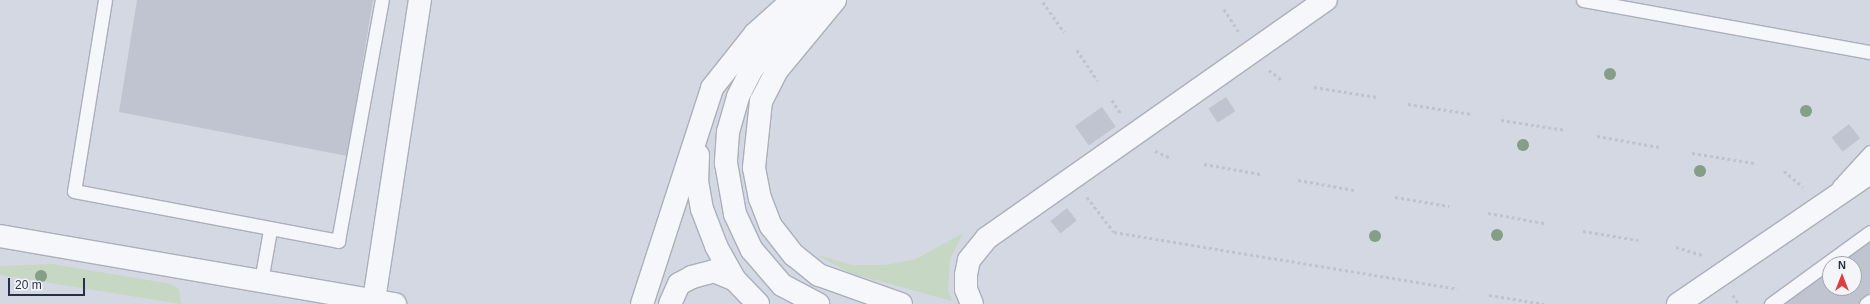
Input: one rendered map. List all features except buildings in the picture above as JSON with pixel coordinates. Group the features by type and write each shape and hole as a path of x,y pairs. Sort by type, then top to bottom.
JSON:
{"street":[{"path":"374,300 420,0"},
{"path":"642,304 712,88 731,60 784,8 798,0"},
{"path":"817,0 795,16 752,69 734,111 726,163 735,214 752,250 782,285 818,304"},
{"path":"835,0 777,70 761,101 754,168 760,198 770,226 794,255 819,275 901,304"},
{"path":"972,304 966,275 969,260 987,238 1326,0"},
{"path":"700,128 697,181 702,209 716,246 735,280 758,304"},
{"path":"1678,304 1824,202 1870,173"},
{"path":"0,236 395,304"},
{"path":"670,304 679,284 692,277 714,271 735,280"}],"lane":[{"path":"105,0 74,191 270,230 338,241 382,0"},
{"path":"1583,0 1870,52"},
{"path":"1824,202 1870,152"},
{"path":"261,281 270,230"},
{"path":"1771,304 1870,232"},
{"path":"1866,304 1870,301"}],"path":[{"path":"1043,2 1064,32"},
{"path":"1224,9 1240,34"},
{"path":"1077,50 1098,81"},
{"path":"1264,66 1282,80"},
{"path":"1314,87 1377,97"},
{"path":"1112,100 1127,122"},
{"path":"1408,104 1472,114"},
{"path":"1501,120 1566,130"},
{"path":"1597,136 1659,147"},
{"path":"1153,149 1171,158"},
{"path":"1692,153 1754,163"},
{"path":"1204,164 1260,174"},
{"path":"1784,171 1803,187"},
{"path":"1298,180 1354,190"},
{"path":"1083,192 1114,232 1457,289"},
{"path":"1395,197 1449,206"},
{"path":"1488,213 1544,223"},
{"path":"1582,231 1638,240"},
{"path":"1676,247 1705,256"},
{"path":"1730,291 1739,304"},
{"path":"1489,295 1544,304"}],"shaded area":[{"path":"0,0 1870,0 1870,304 0,304"}],"green space":[{"path":"963,233 950,259 948,291 952,301 850,273 817,255 852,265 886,265 916,259"},
{"path":"52,264 171,284 179,289 181,304 0,275 0,266"}]}
